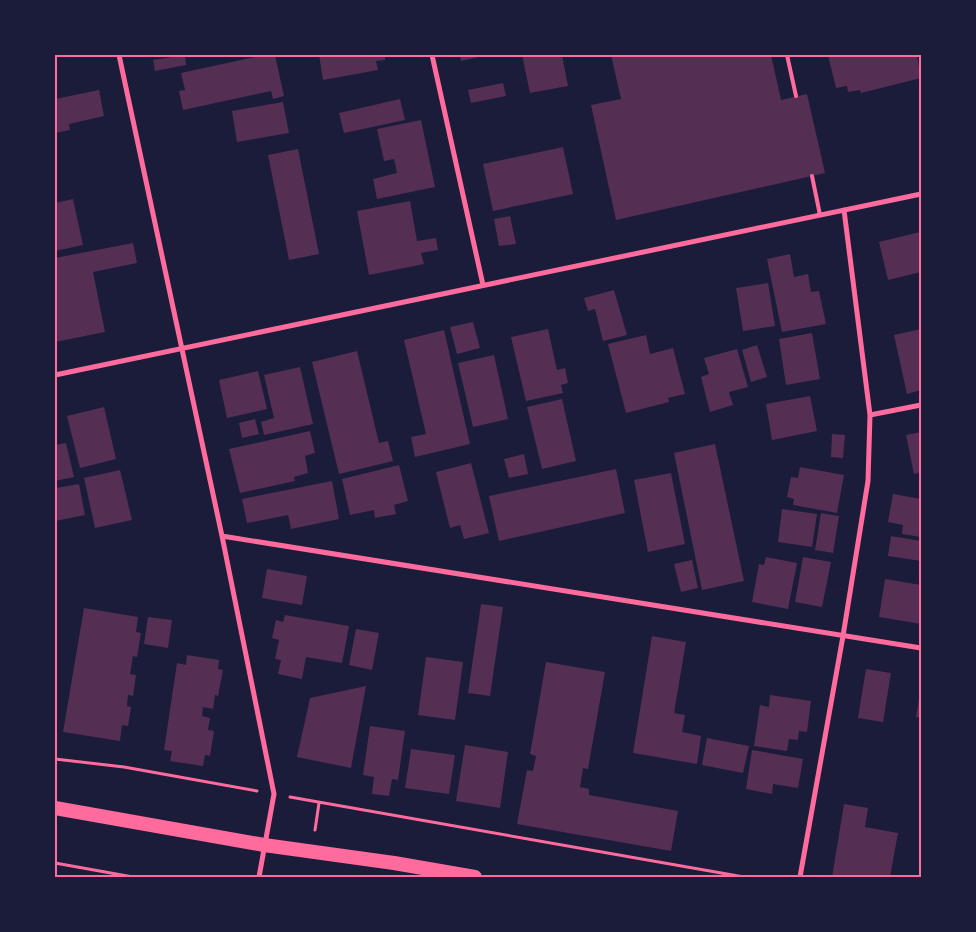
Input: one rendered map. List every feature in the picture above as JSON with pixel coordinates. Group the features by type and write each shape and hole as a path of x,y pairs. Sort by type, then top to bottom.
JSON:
{"highway":[{"path":"55,808 264,845 394,863 475,877"}],"street":[{"path":"119,55 222,536 274,794 259,877"},
{"path":"432,55 483,286"},
{"path":"55,375 921,194"},
{"path":"800,877 844,636 868,482 870,415 844,210"},
{"path":"870,415 921,405"},
{"path":"222,536 921,648"}],"lane":[{"path":"788,55 796,96"},
{"path":"812,176 820,215"}],"path":[{"path":"55,759 124,767 744,877"},
{"path":"55,863 133,877"}],"building":[{"path":"185,55 186,65 155,71 153,60"},
{"path":"264,55 275,55 284,96 273,99 271,91 183,110 179,91 185,90 181,73"},
{"path":"319,55 385,55 385,60 376,61 378,70 323,80"},
{"path":"460,55 483,55 483,56 461,61"},
{"path":"522,55 562,55 568,86 530,93"},
{"path":"611,55 771,55 781,100 807,94 825,173 616,220 591,105 621,99"},
{"path":"828,55 917,55 921,78 861,93 860,90 848,92 847,86 836,88"},
{"path":"503,83 506,96 471,103 468,90"},
{"path":"99,90 104,116 69,124 70,130 55,133 55,99"},
{"path":"400,99 405,120 344,133 339,113"},
{"path":"283,102 289,133 237,142 232,111"},
{"path":"421,120 435,187 377,199 373,179 397,173 394,159 384,161 377,129"},
{"path":"563,147 573,194 493,211 483,164"},
{"path":"298,149 319,254 289,260 268,155"},
{"path":"73,199 83,245 55,251 55,203"},
{"path":"410,201 417,241 436,238 438,250 421,253 424,264 369,275 357,211"},
{"path":"510,216 516,244 499,246 494,219"},
{"path":"920,232 921,272 888,280 879,242"},
{"path":"133,243 137,263 93,272 105,332 55,342 55,258"},
{"path":"790,254 794,277 808,274 811,292 819,291 826,324 782,332 767,259"},
{"path":"768,283 775,326 743,331 736,288"},
{"path":"614,290 627,335 603,341 595,309 588,311 584,298"},
{"path":"473,322 480,348 457,354 450,327"},
{"path":"548,329 557,370 565,368 568,383 561,385 563,393 526,401 511,337"},
{"path":"921,329 921,390 907,394 894,335"},
{"path":"444,330 470,444 415,457 411,437 426,434 404,340"},
{"path":"812,333 820,379 786,385 779,339"},
{"path":"646,335 650,354 673,348 685,394 668,398 669,402 626,413 608,344"},
{"path":"757,345 767,377 751,382 742,350"},
{"path":"737,349 748,387 729,392 733,405 710,412 701,377 709,374 704,358"},
{"path":"357,351 379,443 388,441 393,461 339,474 312,362"},
{"path":"494,355 508,419 473,427 458,363"},
{"path":"300,367 313,424 264,435 261,422 274,418 264,375"},
{"path":"258,371 267,409 227,418 219,380"},
{"path":"810,396 817,431 772,440 766,404"},
{"path":"562,399 576,461 542,469 527,407"},
{"path":"104,407 116,459 80,468 67,416"},
{"path":"255,419 259,434 242,438 239,423"},
{"path":"310,431 315,453 305,456 308,473 294,477 295,481 240,493 229,449"},
{"path":"921,432 921,472 914,474 906,435"},
{"path":"832,434 845,435 843,458 831,457"},
{"path":"66,443 74,477 55,481 55,445"},
{"path":"715,444 744,581 702,590 674,453"},
{"path":"524,454 528,474 509,478 504,459"},
{"path":"471,463 489,533 464,539 460,525 450,528 436,472"},
{"path":"399,465 408,501 394,505 396,514 375,518 374,510 350,515 342,479"},
{"path":"800,467 844,475 837,513 793,505 794,499 787,497 791,477 798,478"},
{"path":"616,469 625,513 499,541 489,496"},
{"path":"120,470 132,520 95,528 84,478"},
{"path":"671,473 685,544 648,552 634,480"},
{"path":"332,481 339,519 291,529 288,515 247,523 242,499"},
{"path":"79,484 85,515 55,521 56,488"},
{"path":"893,494 921,499 921,537 902,534 903,525 888,522"},
{"path":"782,509 817,514 812,547 778,542"},
{"path":"821,513 839,516 833,553 815,550"},
{"path":"891,536 921,541 921,561 888,556"},
{"path":"766,557 797,563 788,609 752,602 759,564 764,565"},
{"path":"803,557 831,562 822,607 795,602"},
{"path":"692,560 698,588 681,592 674,564"},
{"path":"267,569 307,576 302,605 262,598"},
{"path":"885,579 921,585 921,624 879,617"},
{"path":"481,604 503,607 490,696 468,693"},
{"path":"84,608 138,617 136,632 141,633 137,657 133,656 130,674 136,675 133,696 128,695 127,706 131,707 128,726 122,725 120,741 63,732"},
{"path":"285,615 349,626 342,663 306,657 302,679 278,674 281,660 275,659 279,640 272,638 276,620 283,622"},
{"path":"148,617 172,620 168,648 144,644"},
{"path":"356,629 379,633 372,670 349,665"},
{"path":"652,636 686,642 674,713 685,715 682,732 701,736 697,764 633,753"},
{"path":"187,655 219,660 218,669 223,670 218,696 215,695 213,709 203,707 202,716 210,718 208,730 214,731 210,756 205,755 203,766 170,761 172,751 164,750 177,663 186,665"},
{"path":"426,657 463,662 455,720 418,715"},
{"path":"546,662 605,672 588,769 583,768 580,787 589,789 589,795 678,811 671,851 517,824 527,770 533,771 536,756 530,754"},
{"path":"866,669 891,673 883,722 858,718"},
{"path":"366,686 351,768 297,757 310,698"},
{"path":"921,693 921,718 916,717"},
{"path":"770,695 811,701 807,732 799,731 798,740 789,739 787,751 754,746 760,705 769,707"},
{"path":"370,726 405,731 398,780 392,779 389,796 372,794 374,777 363,775"},
{"path":"707,738 749,746 743,773 702,765"},
{"path":"465,745 508,752 500,808 456,801"},
{"path":"411,749 455,755 449,794 405,788"},
{"path":"752,750 803,759 798,788 773,784 772,794 746,789"},
{"path":"844,804 868,808 865,827 898,833 890,877 832,877"}]}
